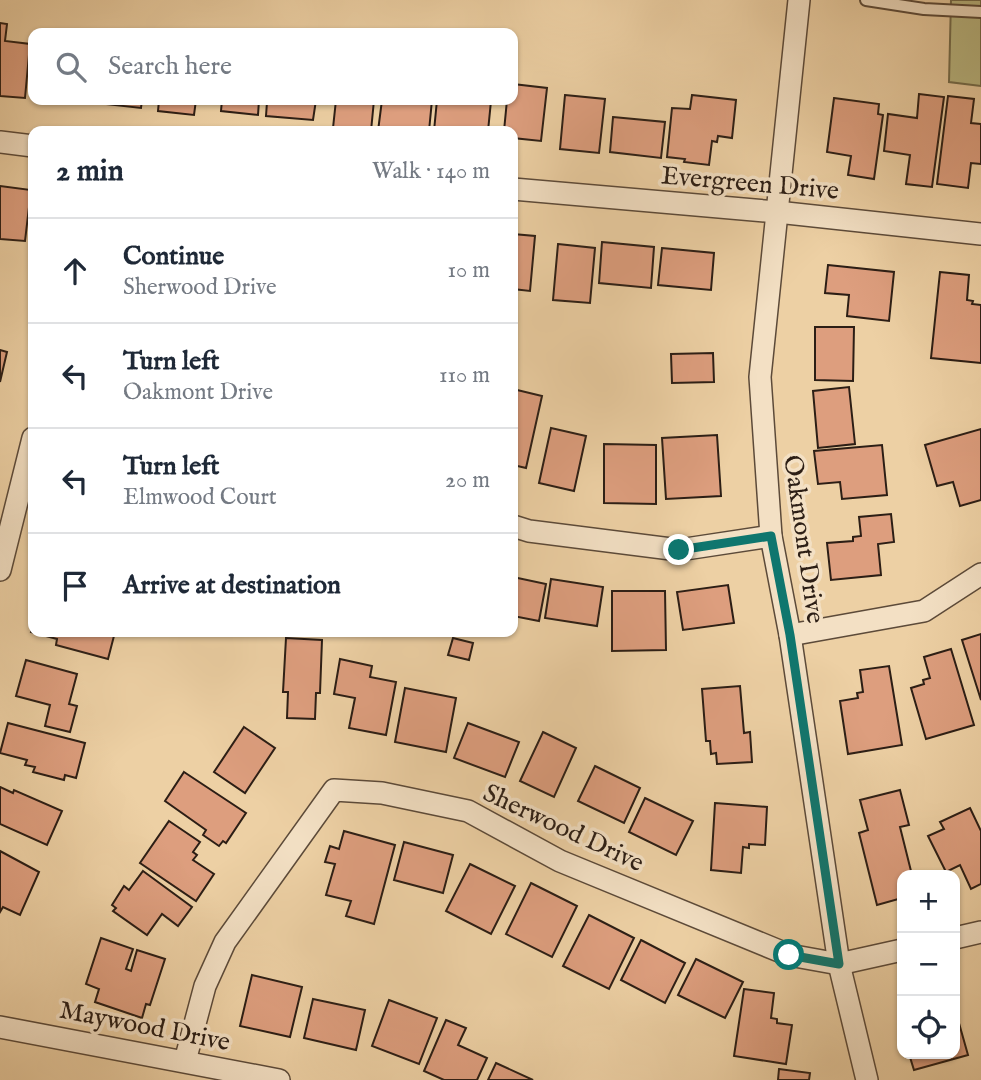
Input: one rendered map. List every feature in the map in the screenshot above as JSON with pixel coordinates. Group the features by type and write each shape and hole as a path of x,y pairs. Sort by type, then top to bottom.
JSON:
{"street":[{"name":"Oakmont Drive","path":"799,0 760,377 771,536 790,635 839,964 867,1080"},
{"path":"0,142 28,145"},
{"name":"Evergreen Drive","path":"518,189 777,212 981,234"},
{"path":"0,569 28,458"},
{"path":"518,528 679,550 771,536"},
{"path":"790,635 924,611 981,575"},
{"name":"Sherwood Drive","path":"185,1061 205,986 225,942 334,790 382,793 468,811 560,861 789,955 839,964 897,951"},
{"path":"960,936 981,932"},
{"name":"Maywood Drive","path":"0,1027 279,1080"}],"lane":[{"path":"866,0 923,9 981,12"}],"shaded area":[{"path":"951,0 981,0 981,86 949,82"}],"building":[{"path":"0,23 7,24 5,41 28,44 28,66 25,98 0,96"},
{"path":"518,85 547,88 541,141 518,139 518,126 504,126 507,105 518,105"},
{"path":"919,94 944,97 932,187 906,184 910,155 884,151 888,114 917,118"},
{"path":"565,95 605,99 599,153 560,149"},
{"path":"692,95 736,100 732,138 718,136 717,142 712,141 709,165 667,157 672,108 690,109"},
{"path":"948,96 974,99 971,123 981,124 981,164 971,163 968,188 937,184"},
{"path":"834,98 879,104 878,114 883,115 874,179 848,175 851,156 827,152"},
{"path":"114,105 141,105 141,108"},
{"path":"159,105 195,105 194,115 158,111"},
{"path":"222,105 259,105 258,115 221,111"},
{"path":"267,105 315,105 313,120 266,116"},
{"path":"335,105 374,105 371,126 333,126"},
{"path":"381,105 432,105 429,126 379,126"},
{"path":"437,105 491,105 488,126 434,126"},
{"path":"613,117 665,122 661,158 610,152"},
{"path":"0,186 28,190 25,241 0,239"},
{"path":"518,234 535,236 530,291 518,290"},
{"path":"602,242 654,247 651,288 599,283"},
{"path":"558,244 595,248 590,303 553,300"},
{"path":"662,248 714,253 711,290 658,285"},
{"path":"828,265 894,272 889,321 847,316 849,295 825,293"},
{"path":"940,272 969,275 967,300 981,305 981,363 931,358"},
{"path":"815,327 854,327 853,381 815,380"},
{"path":"0,350 7,352 0,382"},
{"path":"713,353 714,382 672,383 671,354"},
{"path":"849,387 855,444 818,448 813,391"},
{"path":"518,390 542,396 526,468 518,466"},
{"path":"551,428 586,436 574,491 539,483"},
{"path":"981,429 981,500 960,506 953,482 937,486 925,445"},
{"path":"717,435 721,496 666,499 662,438"},
{"path":"604,444 656,445 656,504 604,503"},
{"path":"882,445 887,495 842,499 840,482 818,484 814,451"},
{"path":"891,514 894,542 878,544 881,575 831,580 827,543 853,541 853,537 861,536 859,517"},
{"path":"518,578 546,584 539,621 518,617"},
{"path":"551,579 603,587 597,626 545,618"},
{"path":"728,585 734,623 683,630 677,592"},
{"path":"612,591 665,591 666,650 612,651"},
{"path":"981,634 981,700 962,640"},
{"path":"50,637 114,637 108,659 56,645 57,639"},
{"path":"286,638 322,640 320,693 316,693 315,719 287,718 288,692 283,692"},
{"path":"453,638 473,643 469,660 448,655"},
{"path":"951,649 974,725 926,739 911,688 924,684 923,680 930,678 924,657"},
{"path":"340,659 372,666 370,677 396,682 386,735 349,728 355,698 334,694"},
{"path":"26,660 77,674 69,704 77,706 70,732 45,726 50,705 16,696"},
{"path":"889,666 902,745 848,754 840,701 858,698 857,693 863,692 860,670"},
{"path":"740,686 744,733 750,732 752,762 717,764 716,753 711,754 710,741 706,741 702,689"},
{"path":"405,688 456,698 446,752 395,742"},
{"path":"8,723 85,743 76,778 65,775 64,780 33,772 35,767 25,765 27,760 0,753"},
{"path":"468,723 519,742 505,777 454,758"},
{"path":"244,727 275,748 245,793 214,772"},
{"path":"543,732 576,748 554,797 520,781"},
{"path":"595,766 640,788 624,823 578,801"},
{"path":"184,772 246,813 226,843 223,841 219,846 203,835 206,830 165,801"},
{"path":"0,787 13,793 14,790 62,811 47,845 0,824"},
{"path":"900,790 909,825 900,827 911,870 897,870 897,899 877,905 859,833 868,830 860,800"},
{"path":"645,798 693,821 676,855 629,832"},
{"path":"715,803 767,807 765,845 749,844 749,848 743,847 741,873 711,870"},
{"path":"970,808 981,831 981,884 971,889 960,865 945,870 928,836 944,829 940,822"},
{"path":"169,821 200,842 193,852 197,855 193,860 214,874 196,901 140,863"},
{"path":"344,831 395,845 374,924 346,916 351,901 326,895 335,864 325,862 330,846 339,849"},
{"path":"404,842 453,855 443,893 394,880"},
{"path":"0,851 39,872 20,915 3,907 0,912"},
{"path":"470,864 515,886 491,934 446,911"},
{"path":"143,871 192,907 178,926 162,914 147,935 113,911 116,908 112,905 124,886 129,890"},
{"path":"531,883 577,906 552,957 506,934"},
{"path":"589,915 634,938 609,989 563,966"},
{"path":"101,938 133,949 126,969 131,971 137,950 165,959 150,1005 146,1004 142,1018 95,1002 99,989 86,984"},
{"path":"641,940 685,963 665,1003 621,980"},
{"path":"696,959 743,982 725,1018 678,995"},
{"path":"252,975 302,987 290,1037 240,1026"},
{"path":"744,989 774,993 771,1018 777,1019 777,1023 792,1025 786,1064 734,1056"},
{"path":"313,999 365,1010 356,1050 304,1038"},
{"path":"389,1000 437,1018 419,1064 372,1046"},
{"path":"446,1020 466,1028 458,1045 487,1058 477,1080 444,1080 424,1071"},
{"path":"960,1027 968,1055 960,1057"},
{"path":"911,1059 954,1059 914,1070"},
{"path":"496,1063 533,1080 488,1080"},
{"path":"779,1069 810,1073 809,1080 778,1080"}],"route":[{"path":"679,550 771,536 790,635 839,964 789,955"}]}
